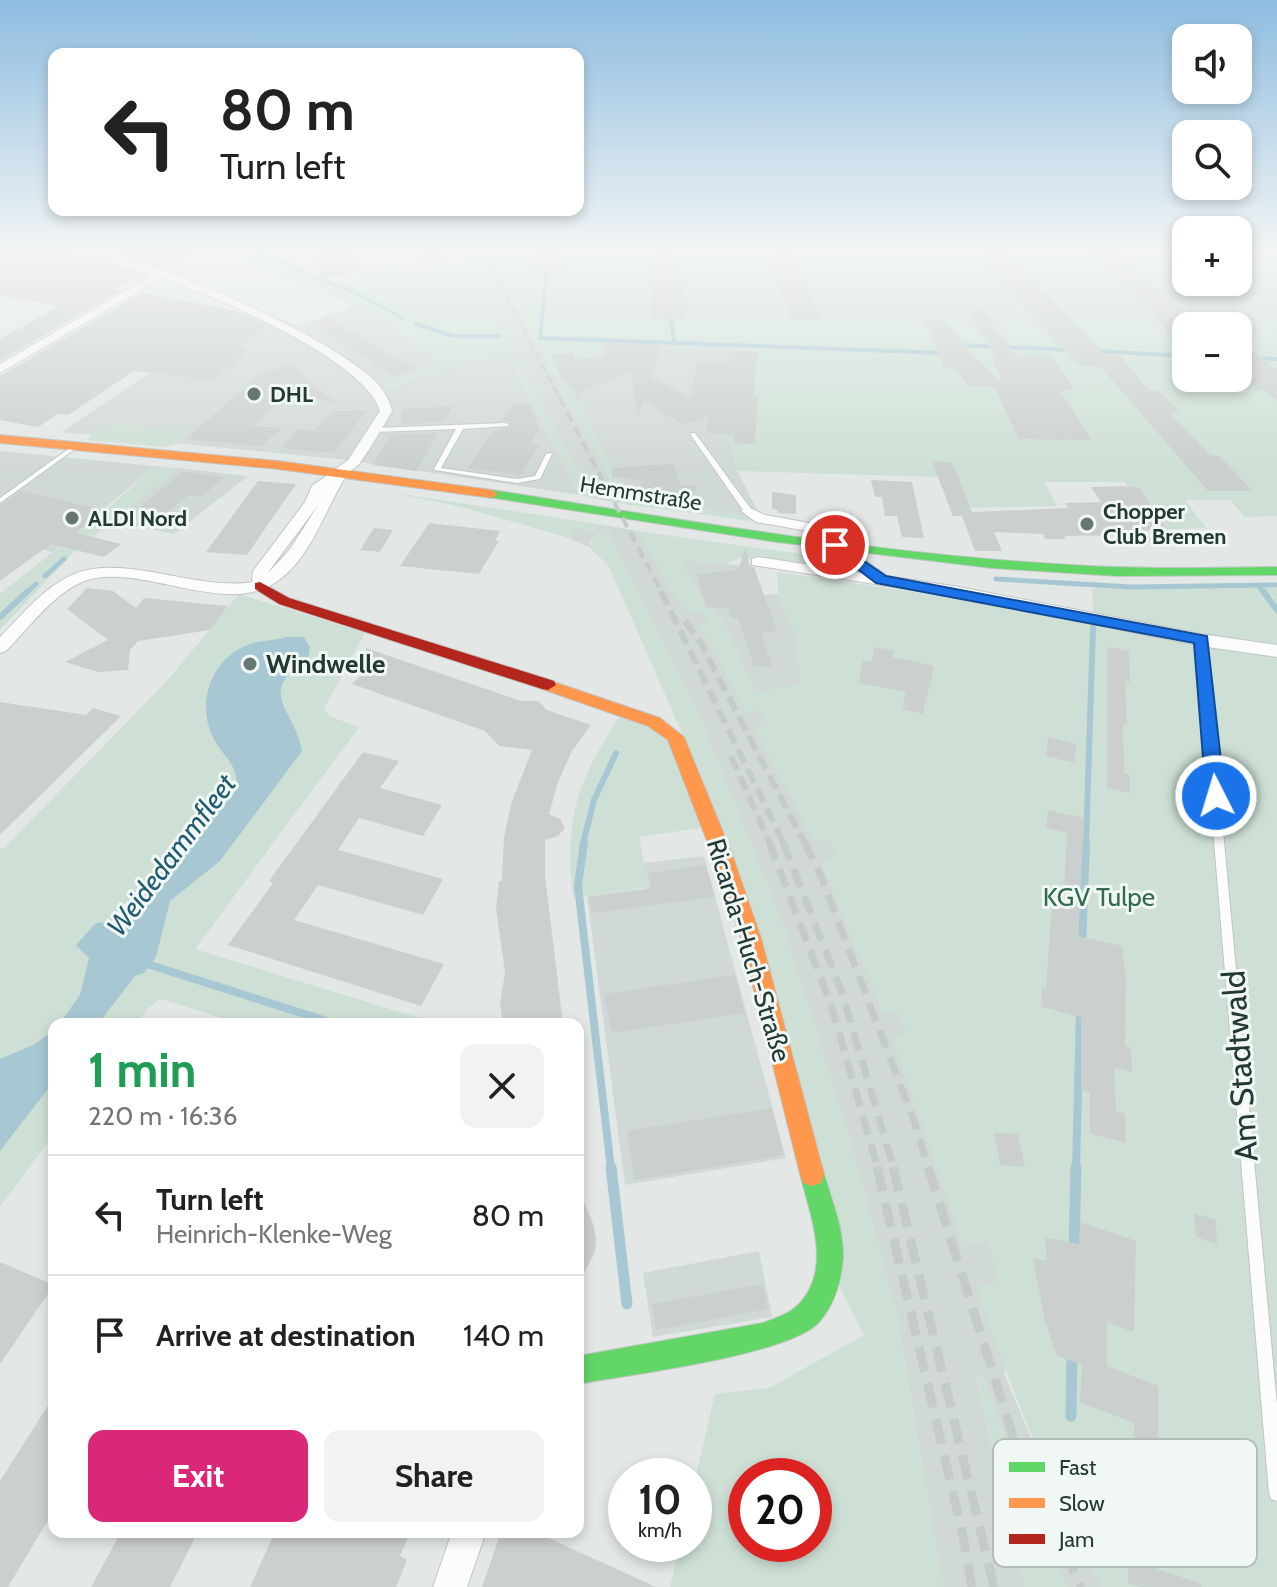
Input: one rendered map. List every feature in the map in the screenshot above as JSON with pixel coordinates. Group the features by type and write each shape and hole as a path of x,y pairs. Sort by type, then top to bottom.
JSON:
{"street":[{"path":"0,369 80,322"},
{"path":"0,647 66,583 81,576 105,573 233,588 260,586 279,574 333,491 341,473 353,463 386,411 379,389 268,322"},
{"name":"Hemmstraße","path":"0,439 341,473 834,538 923,556 1089,570 1277,571"},
{"path":"748,511 761,519 834,538 882,580"},
{"path":"920,586 923,556"},
{"path":"758,562 920,586 1201,640 1277,651"},
{"name":"Ricarda-Huch-Straße","path":"260,586 284,601 622,709 654,722 675,737 722,854 751,938 829,1237 828,1286 814,1309 792,1328 763,1337 584,1369"},
{"path":"450,1587 467,1538"}],"lane":[{"path":"374,430 506,425"},
{"path":"461,426 437,469 517,481 538,478 549,454"},
{"path":"693,434 748,511"},
{"path":"0,501 76,446"},
{"name":"Am Stadtwald","path":"1201,640 1277,1493"}],"shaded area":[{"path":"225,322 288,322 296,326 308,322 379,322 448,363 390,389 478,358 507,352 580,495 339,459 62,432"},
{"path":"499,322 526,322 623,504 592,498"},
{"path":"599,342 742,345 730,440 737,471 759,513 759,522 747,516 632,501 553,360 599,357"},
{"path":"0,451 155,466 52,552 0,540"},
{"path":"178,468 248,476 174,534 113,521"},
{"path":"598,524 637,531 689,613 702,611 710,624 701,626 756,693 723,621 706,606 680,559 754,567 764,595 779,594 824,689 994,1149 1005,1376 1031,1439 1005,1439 984,1377 976,1378 993,1451 993,1567 1020,1567 1025,1587 943,1587 898,1321 855,1158 782,922 701,719 607,530 591,541 589,547 569,538 575,527 594,530"},
{"path":"704,856 786,1158 625,1185 587,896 648,888 643,863"},
{"path":"759,1251 772,1317 653,1337 643,1273"},
{"path":"1058,1567 1092,1567 1102,1587 1067,1587"}],"green space":[{"path":"378,322 499,322 592,498 580,495 507,353 478,358 390,389 384,385 447,362"},
{"path":"526,322 1172,322 1172,392 1252,392 1252,322 1277,322 1277,516 1245,517 1230,500 1185,500 1206,528 1158,530 1125,482 1044,482 1057,506 950,508 938,477 737,471 730,440 742,345 599,342 600,357 554,360 632,501 747,516 759,522 623,504"},
{"path":"117,423 182,432 190,426 197,426 178,443 165,447 86,440 95,432 103,433"},
{"path":"155,466 178,468 74,552 0,630 0,594 113,504"},
{"path":"394,493 598,524 594,530 575,527 569,538 462,507"},
{"path":"606,529 701,719 782,922 855,1158 898,1321 943,1587 670,1587 676,1562 712,1562 712,1458 700,1458 715,1394 769,1388 864,1335 837,1281 686,742 608,565 589,547 598,532"},
{"name":"KGV Tulpe","path":"637,531 838,559 850,564 847,569 758,556 759,560 740,558 726,564 681,559 706,606 723,621 757,693 800,684 796,634 779,601 777,572 928,594 1094,624 1092,588 1277,588 1277,1587 1102,1587 1092,1567 1257,1567 1257,1439 1034,1439 977,1287 998,1282 988,1242 962,1242 893,1039 906,1031 900,1014 882,1012 821,862 836,854 831,841 812,840 756,729 768,725 760,710 746,713 700,626 709,624 702,611 689,613 673,594"},
{"path":"239,594 365,633 324,709 329,716 359,727 195,949 419,1018 222,1018 161,999 140,1018 48,1018 48,1142 0,1207 0,848 3,849 166,682"},
{"path":"622,713 667,734 707,827 639,837 649,887 573,898 571,844 577,800 594,759"},
{"path":"976,1377 985,1377 1006,1439 993,1439 993,1450"},
{"path":"1020,1567 1058,1567 1067,1587 1025,1587"}],"water":[{"path":"304,637 310,647 308,659 283,682 281,692 282,702 302,751 220,861 170,901 156,957 144,973 135,976 103,1018 63,1018 80,995 89,958 76,945 96,923 107,922 123,910 151,873 213,818 237,789 232,765 212,735 206,708 207,694 217,669 226,658 254,643"},
{"path":"48,1035 48,1089 0,1151 0,1059"}],"building":[{"path":"31,322 66,322 0,361 0,339"},
{"path":"92,322 259,322 267,326 241,348 250,349 214,380 134,371 68,415 58,414 38,427 0,420 0,376"},
{"path":"320,322 335,322 416,369 393,376 317,326"},
{"path":"925,322 945,322 998,381 1002,378 993,361 997,358 974,322 991,322 1017,356 1051,355 1074,389 1061,392 1092,440 1019,439 994,387 968,386 957,370 943,366"},
{"path":"1039,322 1074,322 1106,355 1120,355 1149,391 1158,390 1180,412 1170,413 1210,455 1219,456 1253,491 1208,491 1100,366 1079,366"},
{"path":"1158,322 1172,322 1172,333"},
{"path":"606,343 661,345 651,377 689,397 698,361 724,363 732,350 758,352 753,396 758,396 755,444 734,443 733,435 706,433 709,416 683,425 643,400 638,415 631,372 579,392 580,398 559,373 550,354 573,353 574,359 604,357"},
{"path":"1252,350 1277,370 1277,402 1265,391 1258,391 1252,385"},
{"path":"290,365 336,403 288,392 253,426 282,428 261,446 186,439 260,374"},
{"path":"530,404 539,430 530,444 539,445 521,475 468,468 494,430 511,427 511,422 501,420 512,405"},
{"path":"453,406 444,422 401,424 403,409"},
{"path":"367,410 334,453 282,448 296,430 314,431 332,412"},
{"path":"438,433 416,471 373,465 390,434"},
{"path":"932,461 952,462 972,512 1068,508 1065,503 1101,502 1091,487 1123,486 1139,488 1166,528 1145,531 1153,542 1132,542 1128,535 1045,539 1043,534 994,532 1002,551 975,551 962,516 953,516"},
{"path":"673,464 680,485 697,486 691,503 681,501 679,506 634,501 643,481 612,477 612,468"},
{"path":"183,472 224,477 201,497 189,495 166,513 140,507"},
{"path":"871,480 912,482 924,538 902,537 897,516 885,516 882,497 875,497"},
{"path":"258,481 296,484 247,555 206,552"},
{"path":"21,491 105,510 76,533 121,544 104,557 51,544 0,581 0,506"},
{"path":"772,492 796,495 796,514 778,513 778,510 772,509"},
{"path":"429,523 500,531 495,541 499,541 479,574 400,566"},
{"path":"374,528 393,530 380,552 360,550"},
{"path":"746,546 749,565 754,568 777,632 761,633 772,666 754,667 738,618 731,618 728,608 706,607 697,574 738,570"},
{"path":"87,588 113,591 136,608 144,598 228,606 210,630 138,641 130,650 128,670 98,672 65,662 108,640 67,609"},
{"path":"875,647 894,651 892,657 934,666 923,714 902,709 906,692 859,683 863,660 871,662"},
{"path":"366,648 521,701 538,701 547,710 591,725 572,751 558,782 549,814 560,819 565,828 558,836 545,840 545,876 562,1018 502,1018 500,1004 505,972 496,908 499,881 502,881 504,838 511,804 532,750 499,746 485,731 352,684 360,676"},
{"path":"1107,649 1129,651 1130,682 1125,681 1127,725 1123,724 1124,773 1130,775 1130,793 1107,788"},
{"path":"0,702 86,715 93,708 121,716 0,835"},
{"path":"1048,737 1076,744 1075,763 1046,756"},
{"path":"363,752 399,761 380,788 442,805 423,836 359,818 338,850 443,879 423,915 318,885 294,920 444,964 421,1006 228,945 273,883 269,881"},
{"path":"1048,810 1084,818 1078,936 1122,946 1126,980 1125,1046 1131,1048 1132,1072 1114,1068 1116,1111 1125,1114 1126,1143 1090,1133 1090,1092 1081,1090 1081,1017 1042,1007 1053,889 1064,891 1067,833 1046,828"},
{"path":"706,865 715,897 592,913 589,897 651,889 648,873"},
{"path":"735,975 745,1013 611,1033 604,994"},
{"path":"772,1108 784,1155 635,1180 627,1131"},
{"path":"994,1133 1018,1134 1025,1167 1000,1165"},
{"path":"584,1202 594,1226 595,1252 584,1273"},
{"path":"1194,1213 1216,1220 1217,1244 1196,1237"},
{"path":"1080,1222 1136,1241 1134,1332 1107,1322 1107,1366 1158,1386 1158,1439 1134,1439 1134,1423 1080,1402 1082,1365 1057,1356 1045,1321 1033,1258 1047,1261 1045,1237 1079,1244"},
{"path":"0,1262 48,1282 48,1294 0,1364"},
{"path":"763,1284 768,1309 656,1330 652,1304"},
{"path":"48,1405 48,1520 8,1587 0,1587 0,1481"},
{"path":"118,1538 195,1538 170,1587 91,1587"},
{"path":"272,1538 408,1538 400,1556 407,1560 396,1587 250,1587"},
{"path":"499,1538 548,1538 656,1587 482,1587"},
{"path":"1128,1567 1152,1567 1202,1584 1201,1587 1141,1587 1128,1583"}],"waterway":[{"path":"540,338 542,322"},
{"path":"672,322 674,343"},
{"path":"416,324 453,336 500,336"},
{"path":"539,338 674,343"},
{"path":"674,343 944,353"},
{"path":"959,345 1070,350"},
{"path":"1095,351 1169,355"},
{"path":"1254,358 1277,359"},
{"path":"45,576 64,559"},
{"path":"996,579 1131,587 1258,585"},
{"path":"26,593 36,584"},
{"path":"1258,585 1264,593"},
{"path":"1258,585 1277,585"},
{"path":"0,617 28,591"},
{"path":"1263,591 1277,610"},
{"path":"1086,844 1093,628"},
{"path":"583,844 594,800 616,753"},
{"path":"584,842 578,886 611,1169"},
{"path":"1082,946 1086,842"},
{"path":"144,963 317,1018"},
{"path":"1076,1169 1080,1010"},
{"path":"611,1167 627,1304"},
{"path":"1074,1249 1076,1167"},
{"path":"1071,1416 1072,1354"}],"railway":[{"path":"520,322 560,399"},
{"path":"559,397 662,592"},
{"path":"662,592 784,844"},
{"path":"685,621 700,642 805,844"},
{"path":"731,756 770,844"},
{"path":"769,842 832,1008 878,1169"},
{"path":"783,842 842,993 894,1169"},
{"path":"804,842 819,871 914,1121 929,1169"},
{"path":"877,1167 963,1536 972,1587"},
{"path":"893,1167 994,1587"},
{"path":"928,1167 1014,1439"},
{"path":"1072,1567 1081,1587"}],"traffic: fast":[{"path":"492,494 777,538 992,564 1117,572 1277,571"},
{"path":"584,1369 763,1337 798,1322 810,1313 825,1289 830,1257 829,1237 812,1174"}],"traffic: slow":[{"path":"0,439 278,465 492,494"},
{"path":"548,685 654,722 675,737 722,854 751,938 812,1174"}],"traffic: jam":[{"path":"260,586 284,601 548,685"}],"place":[{"name":"DHL","path":"254,394"},
{"name":"ALDI Nord","path":"72,518"},
{"name":"Chopper Club Bremen","path":"1087,524"},
{"name":"Windwelle","path":"250,664"}],"route":[{"path":"835,545 882,580 959,592 1201,640 1216,796"}],"water label":[{"name":"Weidedammfleet","path":"171,855"}]}
